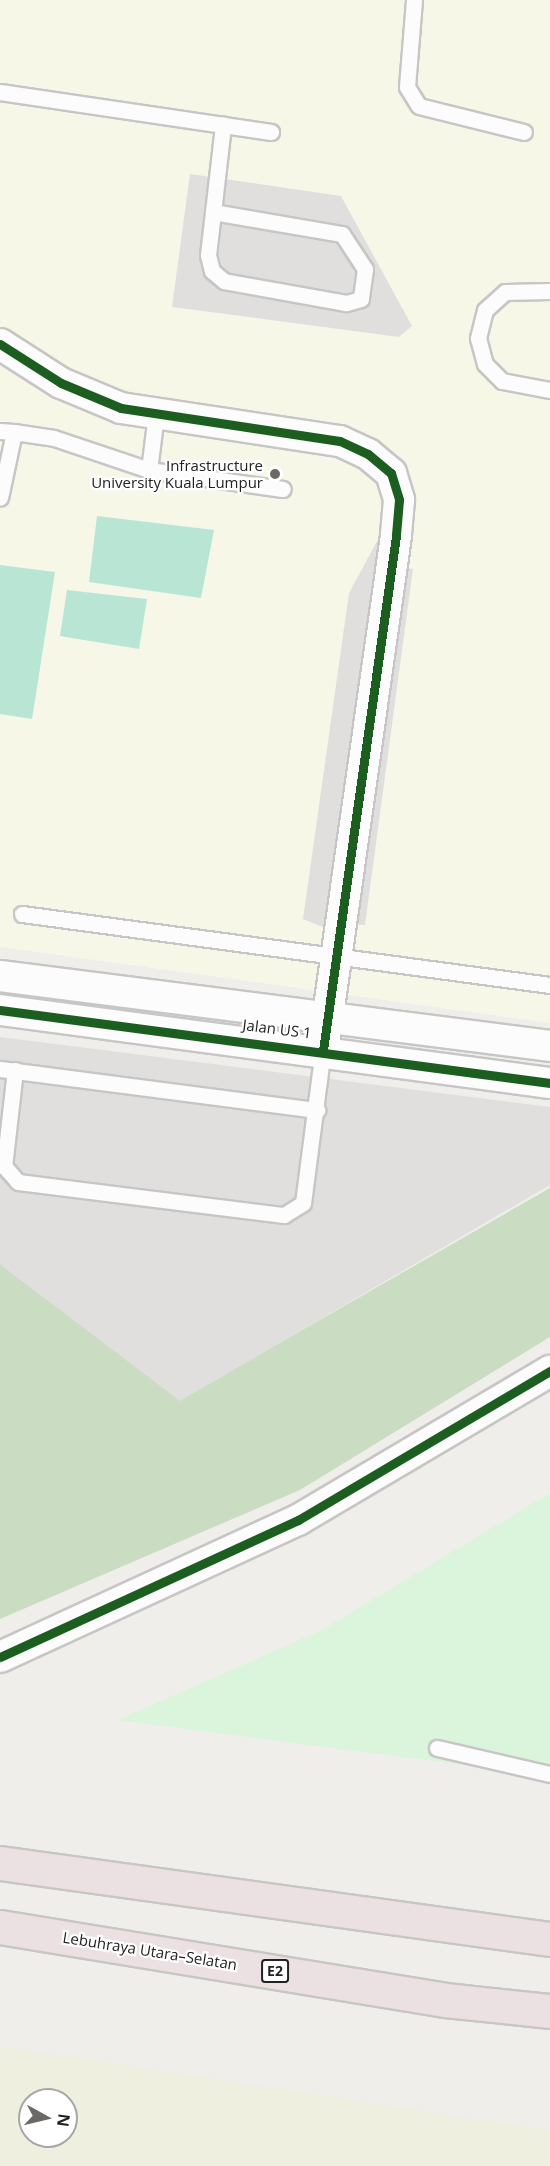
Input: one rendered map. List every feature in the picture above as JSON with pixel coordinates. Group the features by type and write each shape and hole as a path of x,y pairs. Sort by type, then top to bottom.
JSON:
{"highway":[{"path":"0,1863 550,1939"},
{"name":"Lebuhraya Utara–Selatan","path":"0,1927 445,2000 550,2011"}],"street":[{"path":"0,344 89,397 156,414 340,441 368,454 391,473 399,500 396,536 323,1050"},
{"name":"Jalan US 1","path":"0,976 328,1014 550,1046"},
{"name":"Jalan US 1","path":"0,1010 323,1050 550,1083"},
{"path":"0,1657 298,1520 550,1371"}],"lane":[{"path":"414,0 407,87 419,106 524,132"},
{"path":"0,92 271,132"},
{"path":"213,212 342,234 365,269 361,299 346,303 224,281 212,271 208,255 223,125"},
{"path":"550,291 505,292 485,310 478,338 485,363 502,381 550,390"},
{"path":"149,470 156,414"},
{"path":"0,498 7,431 54,438 149,470 283,489"},
{"path":"22,915 336,952 550,985"},
{"path":"317,1110 8,1069 4,1166 18,1182 284,1215 303,1203 317,1110 323,1050"},
{"path":"437,1748 550,1774"}],"shaded area":[{"name":"Infrastructure University Kuala Lumpur","path":"0,0 550,0 550,1023 0,947"},
{"path":"190,174 341,196 412,326 399,337 172,307"},
{"path":"388,521 330,930 303,919 349,593"},
{"path":"401,567 413,569 365,925 346,924"},
{"path":"0,1037 550,1107 550,1185 180,1401 0,1264"}],"green space":[{"path":"97,516 214,530 201,598 89,582"},
{"path":"0,565 55,572 32,719 0,714"},
{"path":"67,590 147,599 139,649 60,636"},
{"path":"550,1188 550,1337 300,1490 0,1619 0,1264 180,1400"},
{"path":"550,1493 550,1776 118,1720 322,1630"},
{"path":"0,2046 550,2130 550,2166 0,2166"}],"cycle path":[{"path":"0,344 61,383 121,408 340,441 368,454 391,473 399,500 396,536 323,1050"},
{"path":"0,1010 550,1083"},
{"path":"0,1657 298,1520 550,1371"}],"place":[{"name":"Infrastructure University Kuala Lumpur","path":"275,474"}]}
